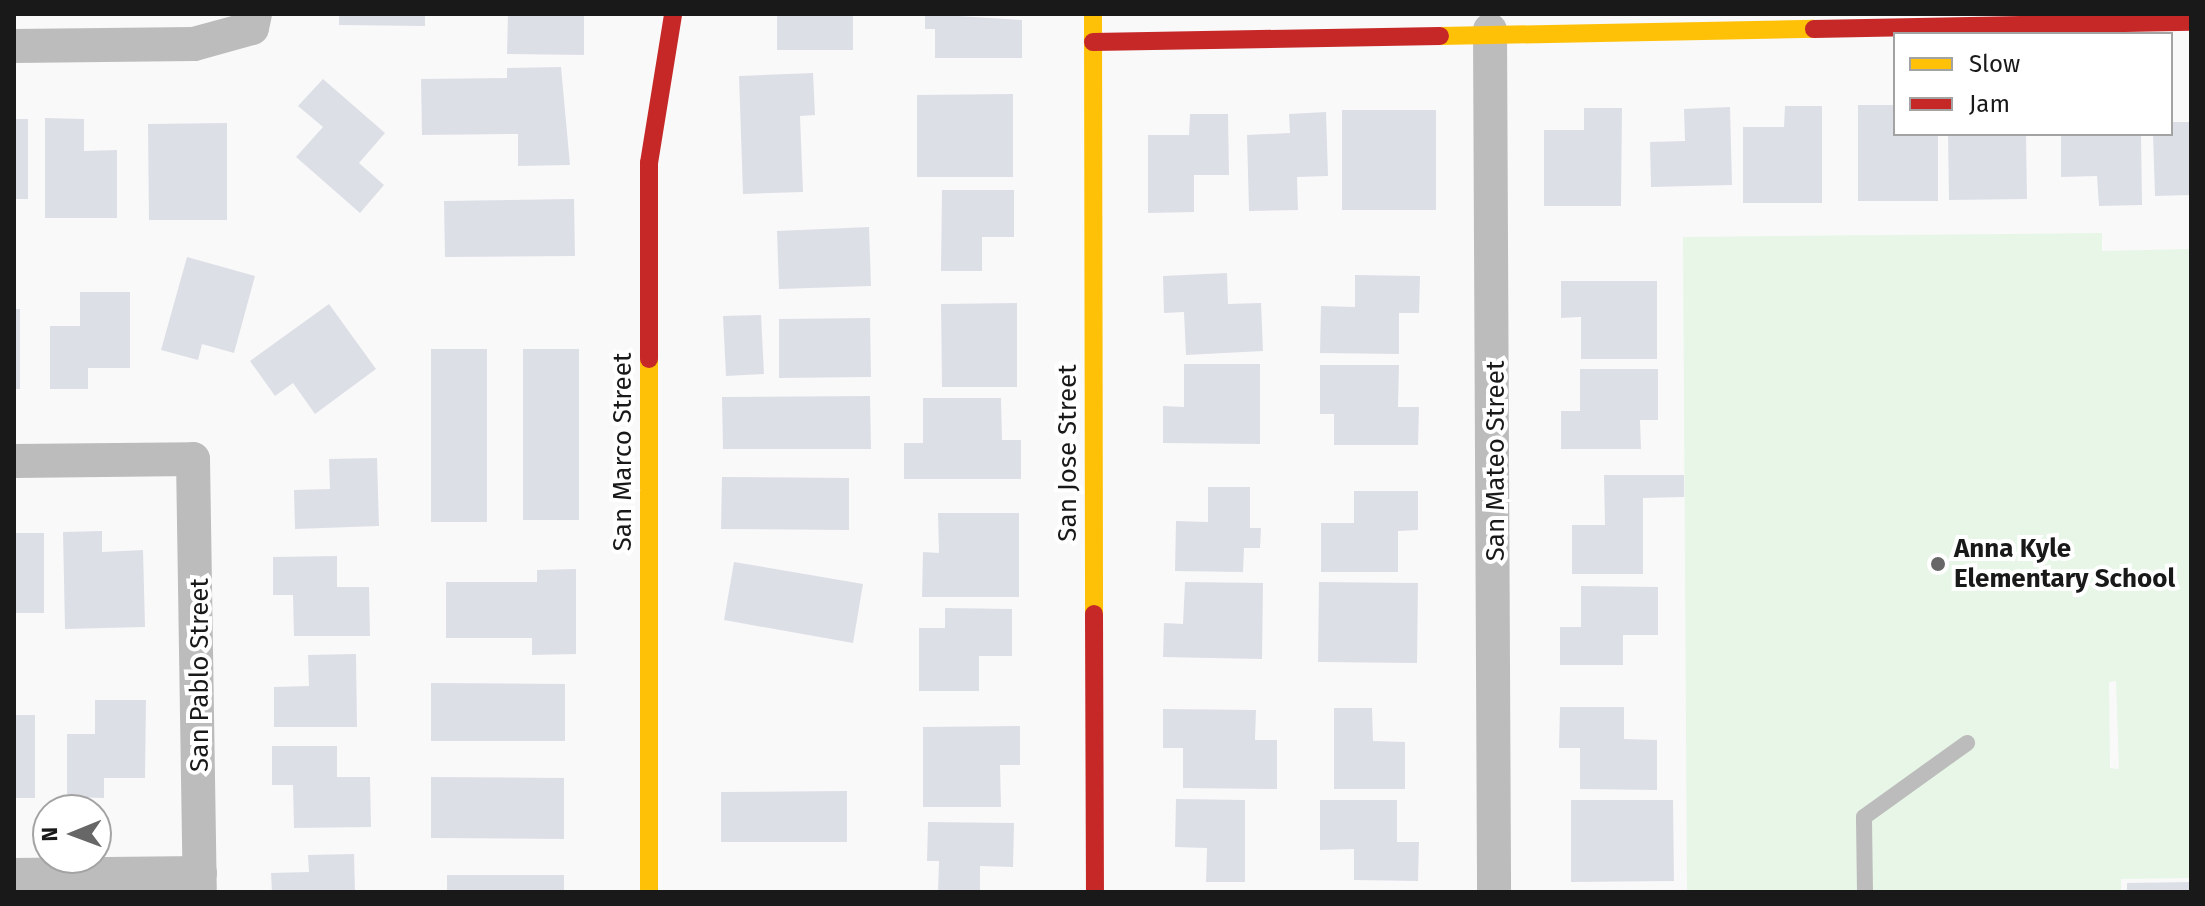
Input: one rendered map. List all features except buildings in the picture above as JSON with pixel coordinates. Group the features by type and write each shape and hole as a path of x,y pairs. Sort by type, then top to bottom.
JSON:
{"street":[{"name":"San Marco Street","path":"649,892 649,163 673,14"},
{"name":"San Jose Street","path":"1093,14 1095,892"},
{"path":"14,46 194,44 254,21"},
{"path":"1093,42 1490,30 2191,22"},
{"name":"San Mateo Street","path":"1490,30 1494,892"},
{"name":"San Pablo Street","path":"14,461 193,459 200,883"},
{"path":"14,875 200,883"}],"lane":[{"path":"1865,892 1864,817 1967,743"}],"green space":[{"name":"Anna Kyle Elementary School","path":"2102,233 2102,251 2191,249 2191,878 2121,879 2121,892 1687,892 1683,237","holes":["2116,681 2119,769 2110,768 2109,682"]}],"traffic: slow":[{"path":"1093,14 1094,614"},
{"path":"1440,36 1814,29"},
{"path":"649,359 649,892"}],"traffic: jam":[{"path":"649,359 649,163 673,14"},
{"path":"1814,29 2191,22"},
{"path":"1093,42 1440,36"},
{"path":"1094,614 1095,892"}],"place":[{"name":"Anna Kyle Elementary School","path":"1938,564"}]}
